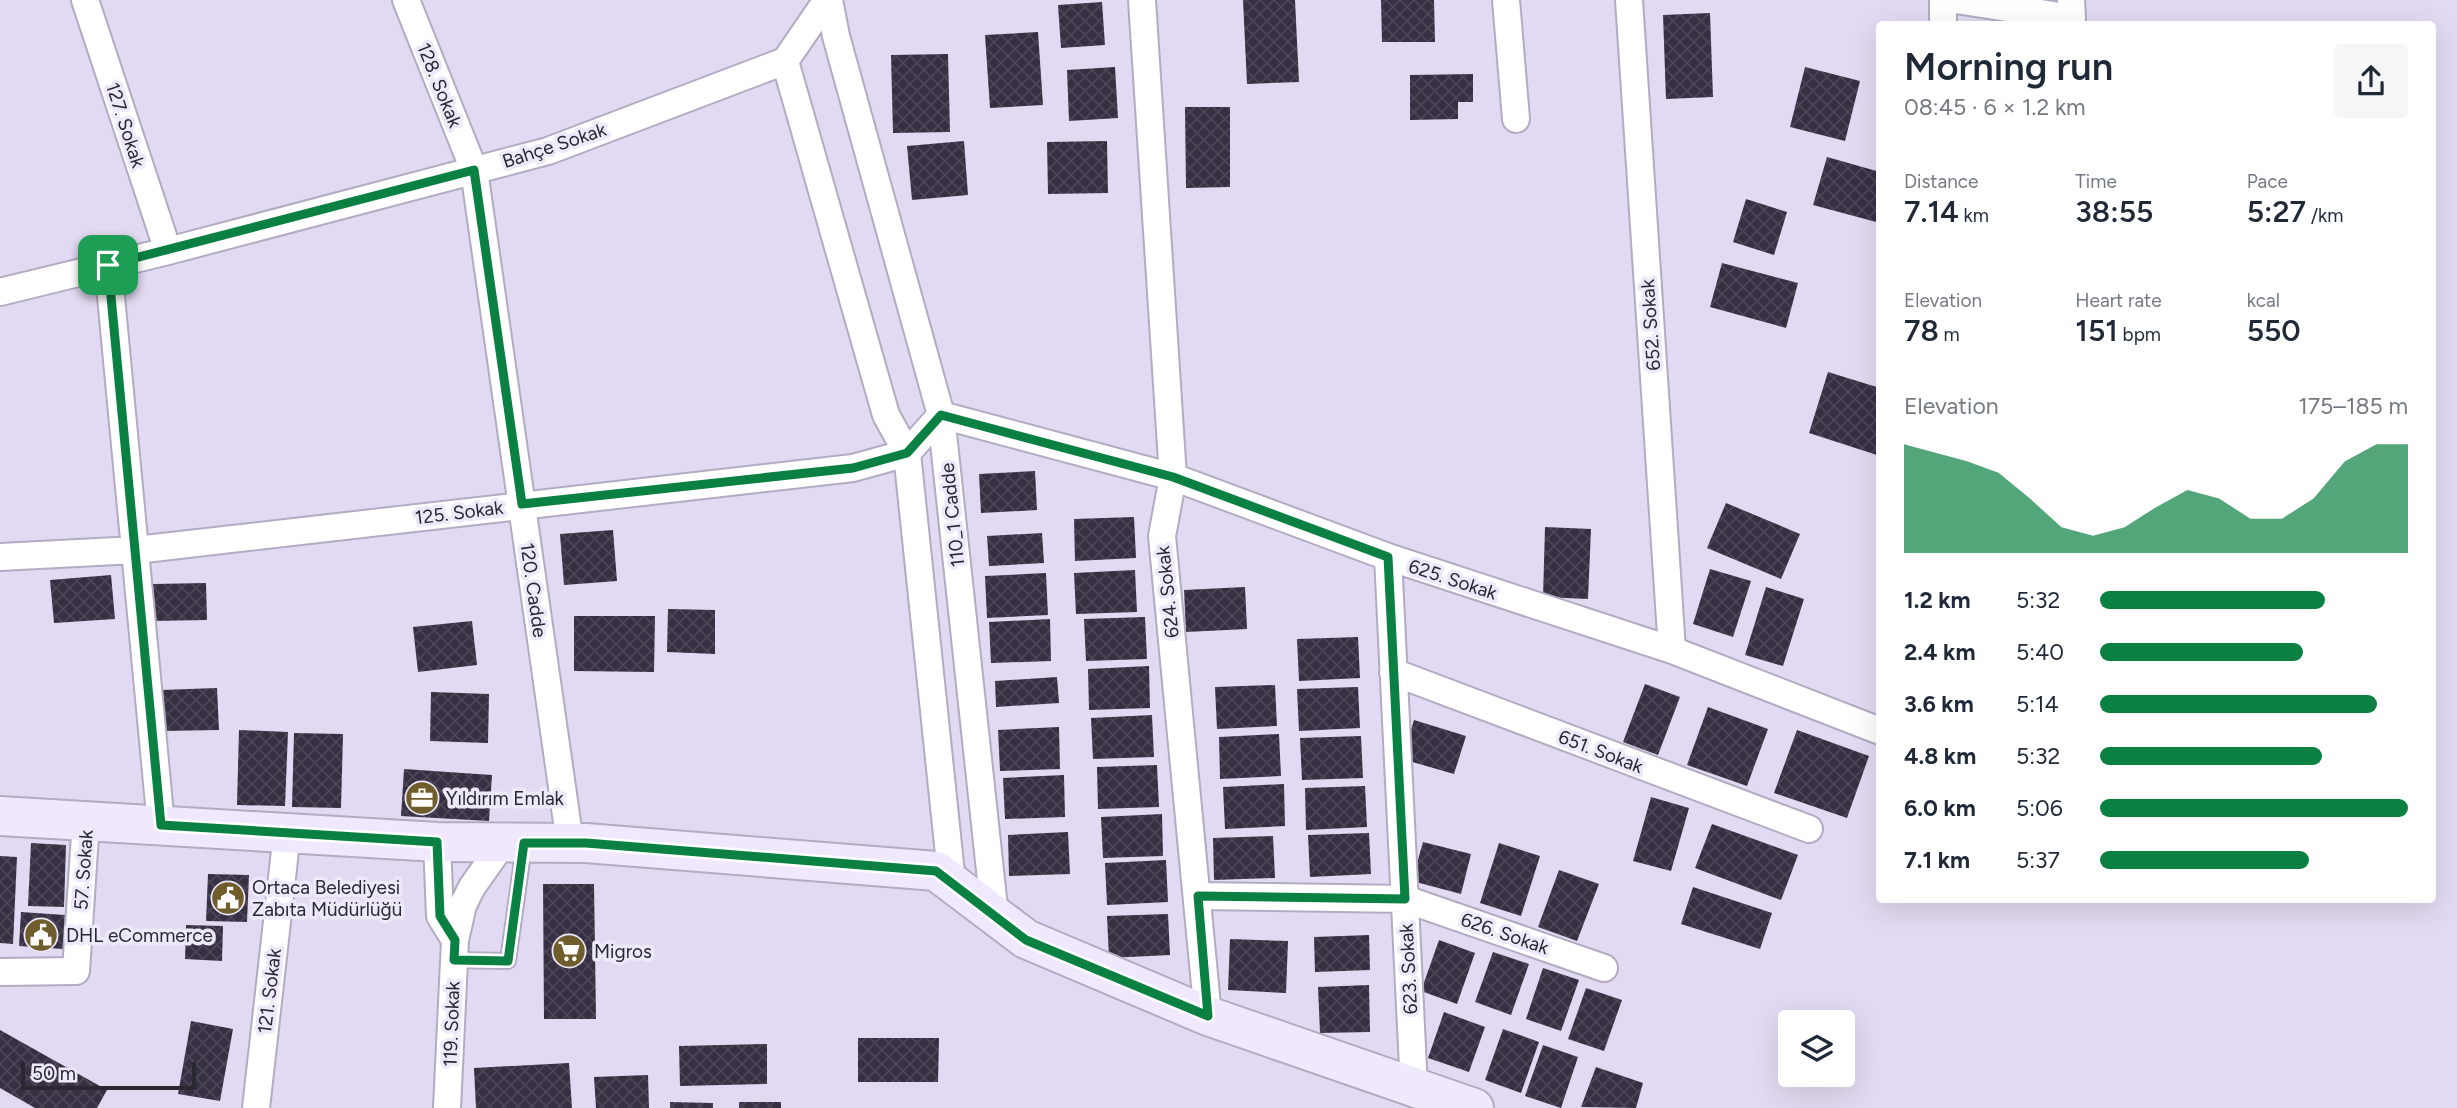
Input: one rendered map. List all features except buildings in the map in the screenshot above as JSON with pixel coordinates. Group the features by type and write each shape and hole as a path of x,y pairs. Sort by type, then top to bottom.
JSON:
{"street":[{"name":"127. Sokak","path":"85,0 168,251"},
{"name":"128. Sokak","path":"406,0 474,170"},
{"path":"785,61 828,0"},
{"name":"110_1 Cadde","path":"828,0 941,415 995,917"},
{"name":"624. Sokak","path":"1142,0 1173,477 1162,536 1208,1016"},
{"path":"1506,0 1516,120"},
{"name":"652. Sokak","path":"1629,0 1672,650"},
{"path":"1943,0 1943,21"},
{"path":"1956,0 2071,9"},
{"name":"Bahçe Sokak","path":"0,292 168,251 548,151 785,61"},
{"name":"110_1 Cadde","path":"785,61 887,415 907,453 952,883"},
{"name":"120. Cadde","path":"474,170 570,843"},
{"path":"108,265 161,825"},
{"path":"907,453 941,415"},
{"name":"625. Sokak","path":"941,415 1173,477 1388,557 1672,650 1876,729"},
{"name":"125. Sokak","path":"0,557 136,550 853,468 907,453"},
{"name":"623. Sokak","path":"1388,557 1414,1088"},
{"name":"651. Sokak","path":"1393,673 1809,829"},
{"path":"0,796 86,820"},
{"path":"0,816 437,842 570,843 936,871 1026,940 1208,1016 1474,1108"},
{"path":"0,824 86,820"},
{"name":"57. Sokak","path":"0,972 76,971 86,820"},
{"name":"121. Sokak","path":"256,1108 288,833"},
{"path":"437,842 440,916 454,950"},
{"name":"119. Sokak","path":"447,1108 454,950 463,905 472,887 514,843"},
{"name":"626. Sokak","path":"1198,896 1405,899 1604,968"}],"lane":[{"path":"454,950 508,961 514,843"}],"place":[{"name":"Yıldırım Emlak","path":"422,798"},
{"name":"Ortaca Belediyesi Zabıta Müdürlüğü","path":"228,898"},
{"name":"DHL eCommerce","path":"41,935"},
{"name":"Migros","path":"569,951"}],"route":[{"path":"474,170 522,504 853,468 907,453 941,415 1173,477 1388,557 1405,899 1198,896 1208,1016 1026,940 936,871 586,843 524,843 508,961 454,960 455,940 440,916 437,842 161,825 108,265 474,170"}]}
